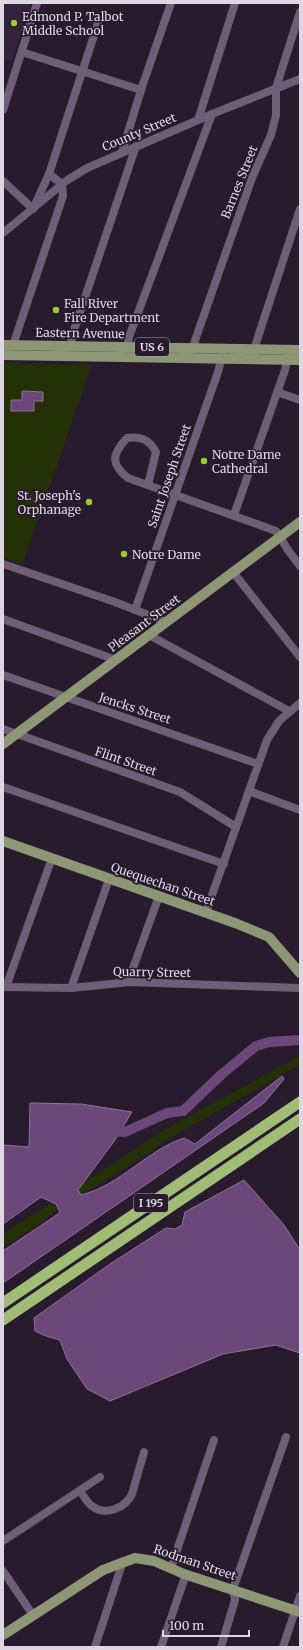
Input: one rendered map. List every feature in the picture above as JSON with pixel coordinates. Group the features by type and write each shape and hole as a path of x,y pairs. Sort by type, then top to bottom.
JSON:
{"highway":[{"name":"I 195","path":"3,1303 300,1102"},
{"name":"I 195","path":"3,1320 300,1118"}],"main road":[{"name":"Eastern Avenue","path":"3,345 192,348 221,354"},
{"name":"Eastern Avenue","path":"288,355 300,350"},
{"name":"Eastern Avenue","path":"3,355 189,358 221,354 254,354 288,355 300,360"},
{"name":"Pleasant Street","path":"3,744 300,522"},
{"name":"Quequechan Street","path":"3,841 206,912 268,936 300,973"},
{"name":"Rodman Street","path":"3,1635 103,1570 123,1561 139,1558 298,1611"}],"street":[{"path":"3,110 37,3"},
{"path":"122,152 141,90 171,3"},
{"path":"198,120 235,3"},
{"name":"Barnes Street","path":"189,358 252,178 271,135 276,115 276,88 300,12"},
{"path":"3,181 33,209 49,174 98,23"},
{"path":"22,52 141,90"},
{"name":"County Street","path":"3,233 62,184 82,170 212,114 300,79"},
{"path":"127,347 128,337 212,114"},
{"path":"71,346 72,336 136,146"},
{"path":"14,345 62,199 62,184 49,174"},
{"path":"254,354 300,209"},
{"name":"Saint Joseph Street","path":"135,610 221,354"},
{"path":"234,515 277,392 288,355"},
{"path":"277,392 300,400"},
{"path":"148,485 156,452 152,445 144,439 136,436 127,438 118,447 115,465 119,471 128,478 276,531 300,566"},
{"path":"3,564 166,622"},
{"path":"233,572 300,657"},
{"path":"3,619 116,660"},
{"path":"149,635 289,712"},
{"name":"Jencks Street","path":"3,675 66,698 176,734 258,764"},
{"path":"206,912 258,764 272,732 279,721 300,703"},
{"name":"Flint Street","path":"3,729 180,792 236,827"},
{"path":"3,786 224,864"},
{"path":"249,791 300,810"},
{"path":"5,987 52,858"},
{"path":"71,988 109,879"},
{"path":"128,982 159,896"},
{"name":"Quarry Street","path":"5,987 71,988 128,982 300,988"},
{"path":"221,1647 235,1600 233,1589 286,1437"},
{"path":"170,1568 214,1440"},
{"path":"80,1491 92,1506 99,1510 110,1510 120,1507 129,1500 132,1494 144,1452"},
{"path":"3,1541 100,1477"},
{"path":"95,1647 123,1561"},
{"path":"3,1571 33,1615"},
{"path":"161,1647 186,1574"},
{"path":"283,1647 298,1611 300,1596"}],"shaded area":[{"name":"Edmond P. Talbot Middle School","path":"3,3 31,3 12,61 3,58"},
{"path":"22,391 43,392 43,401 34,401 34,411 11,411 11,400 22,400"},
{"path":"282,1076 284,1079 264,1103 3,1283 3,1251 60,1212 56,1204 41,1197 3,1224 3,1145 29,1147 30,1103 81,1104 132,1112 115,1140 78,1190 81,1195 109,1184 171,1143 184,1138 195,1144"},
{"path":"244,1180 284,1225 300,1250 300,1353 276,1345 223,1354 110,1401 87,1389 67,1359 60,1340 35,1331 34,1318 110,1264 166,1228 175,1229 182,1225 185,1212"}],"green space":[{"path":"3,363 92,365 22,565 3,558"},
{"path":"300,1056 300,1065 170,1138 128,1167 63,1206 24,1235 3,1247 3,1234 164,1130"}],"waterway":[{"path":"108,1131 125,1132 167,1113 183,1111 222,1074 256,1046 269,1042 300,1040"}],"place":[{"name":"Edmond P. Talbot Middle School","path":"14,23"},
{"name":"Fall River Fire Department","path":"56,310"},
{"name":"Notre Dame Cathedral","path":"204,461"},
{"name":"St. Joseph's Orphanage","path":"89,502"},
{"name":"Notre Dame","path":"124,554"}]}
